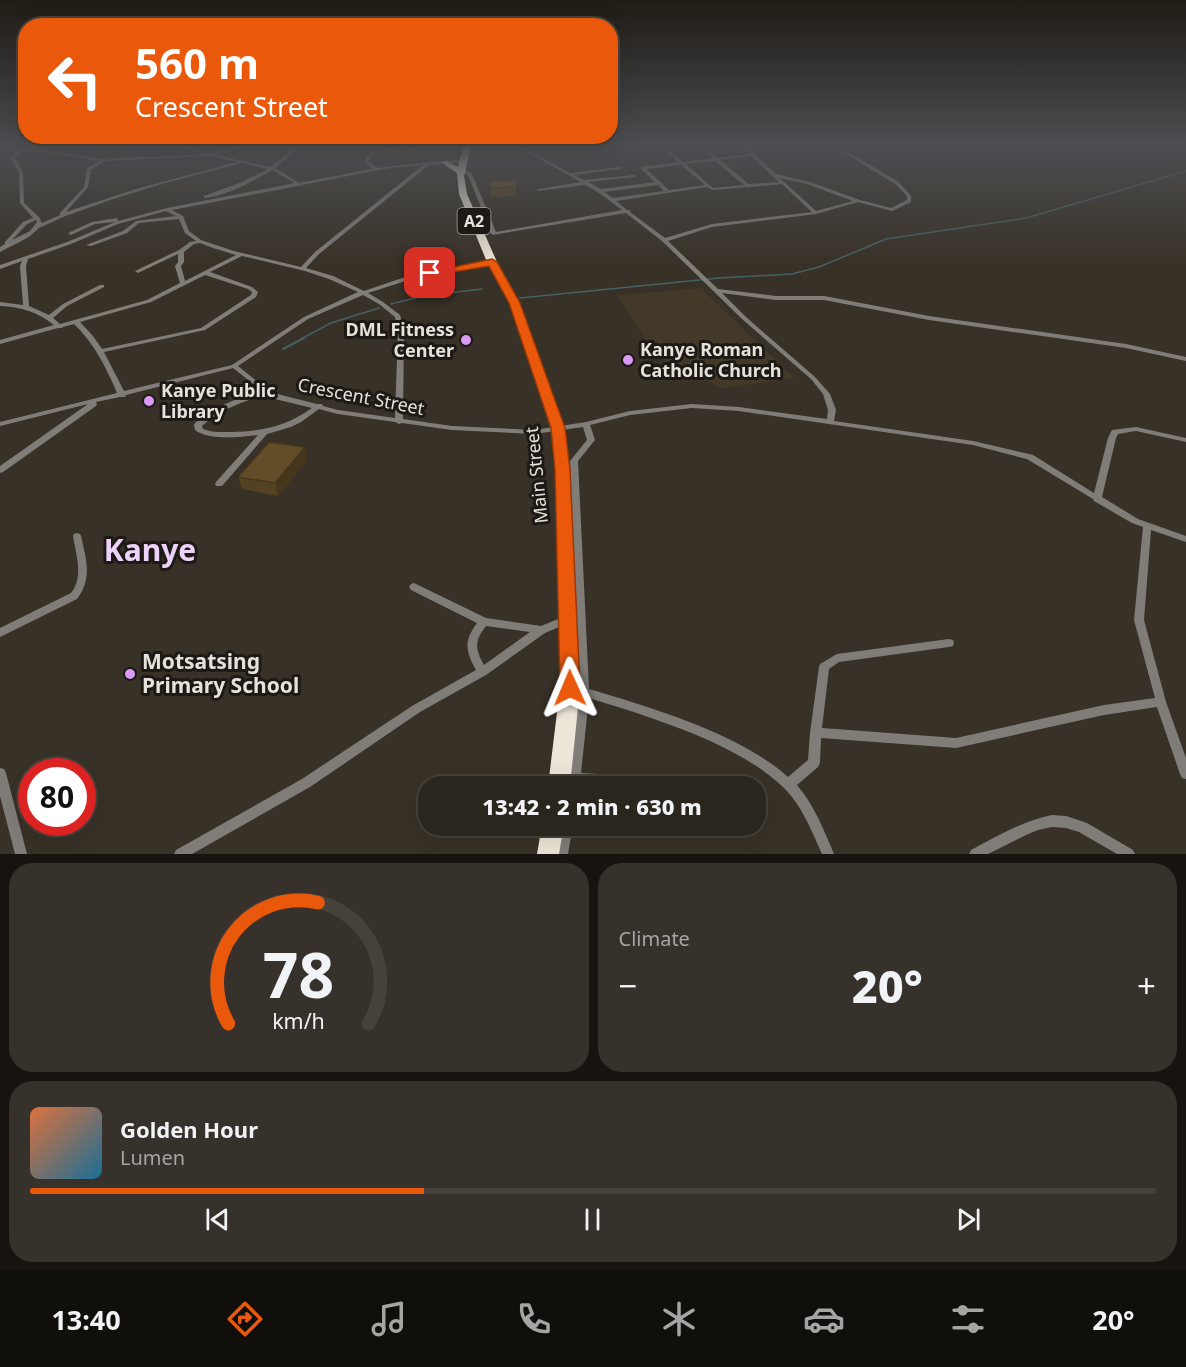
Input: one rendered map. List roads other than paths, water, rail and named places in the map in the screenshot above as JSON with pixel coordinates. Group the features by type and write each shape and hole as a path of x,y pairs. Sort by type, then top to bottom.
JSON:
{"highway":[{"name":"Main Street","path":"462,184 463,194 492,262 512,298 558,428 569,619 577,690 561,776"},
{"path":"548,854 551,836"}],"street":[{"path":"21,184 22,203 40,222 38,227"},
{"path":"61,215 87,184"},
{"path":"6,245 27,237 38,227 61,215 160,184"},
{"path":"201,202 204,198 244,184"},
{"path":"0,267 129,219 201,202 305,184"},
{"path":"303,268 317,253 403,184"},
{"path":"474,184 494,234 628,211"},
{"path":"538,190 573,184"},
{"path":"587,184 628,211 664,240 706,283 821,387 832,410 830,422"},
{"path":"600,191 653,184"},
{"path":"660,184 668,191"},
{"path":"705,184 717,190 774,184"},
{"path":"745,184 749,187"},
{"path":"782,184 816,213"},
{"path":"810,184 858,201 892,210 909,201 909,196 898,184"},
{"path":"612,200 708,186"},
{"path":"664,240 721,224 816,213 858,201"},
{"path":"167,209 181,217 185,230 202,241 322,274 362,293 398,316 401,328 399,422"},
{"path":"89,245 125,232 138,222 181,217"},
{"path":"0,250 25,223 37,218"},
{"path":"70,233 78,227 106,219 129,219"},
{"path":"138,271 181,251 192,243 202,241"},
{"path":"181,251 181,262 178,266 183,284"},
{"path":"0,342 137,306 243,254"},
{"path":"26,258 26,306"},
{"path":"0,424 234,366 306,318 362,293 414,276 492,262"},
{"path":"101,351 203,329 254,296 255,292 250,288 206,273"},
{"path":"49,318 65,305 102,286"},
{"path":"716,291 776,298 824,298 929,318 1126,346 1186,359"},
{"path":"0,304 26,306 49,318 60,327"},
{"path":"75,321 90,334 101,351 122,395"},
{"name":"Crescent Street","path":"234,366 266,391 278,397 338,412 399,422 493,432 534,432 586,424 630,413 692,406 739,409 1010,450 1051,468 1097,499 1148,527 1186,539"},
{"path":"266,391 222,408 198,425 199,430 203,433 214,434 264,433 300,421 319,406"},
{"path":"0,470 97,401"},
{"path":"575,776 577,690 574,461 591,440 586,424"},
{"path":"1097,499 1110,443 1115,432 1136,429 1186,440"},
{"path":"219,484 264,433"},
{"path":"1148,527 1139,620 1161,702 1186,774"},
{"path":"0,633 74,596 82,589 84,580 77,536"},
{"path":"414,587 484,622 541,630"},
{"path":"180,854 306,783 416,709 482,672 541,630 569,619"},
{"path":"482,672 471,651 473,635 484,622"},
{"path":"789,784 814,763 824,667 829,661 949,643"},
{"path":"577,690 706,735 756,759 789,784 806,808 828,854"},
{"path":"816,733 956,743 1104,710 1161,702"},
{"path":"0,772 21,854"},
{"path":"975,854 1027,826 1045,820 1064,820 1083,827 1129,854"},
{"path":"562,854 565,836"}],"waterway":[{"path":"520,298 719,278 792,274 819,267 886,239 1026,218 1142,184"},
{"path":"391,304 423,296 482,289"},
{"path":"301,339 331,323 379,308"},
{"path":"283,349 304,338"}],"place":[{"name":"DML Fitness Center","path":"466,340"},
{"name":"Kanye Roman Catholic Church","path":"628,360"},
{"name":"Kanye Public Library","path":"149,401"},
{"name":"Motsatsing Primary School","path":"130,674"}],"district":[{"name":"Kanye","path":"150,551"}]}
